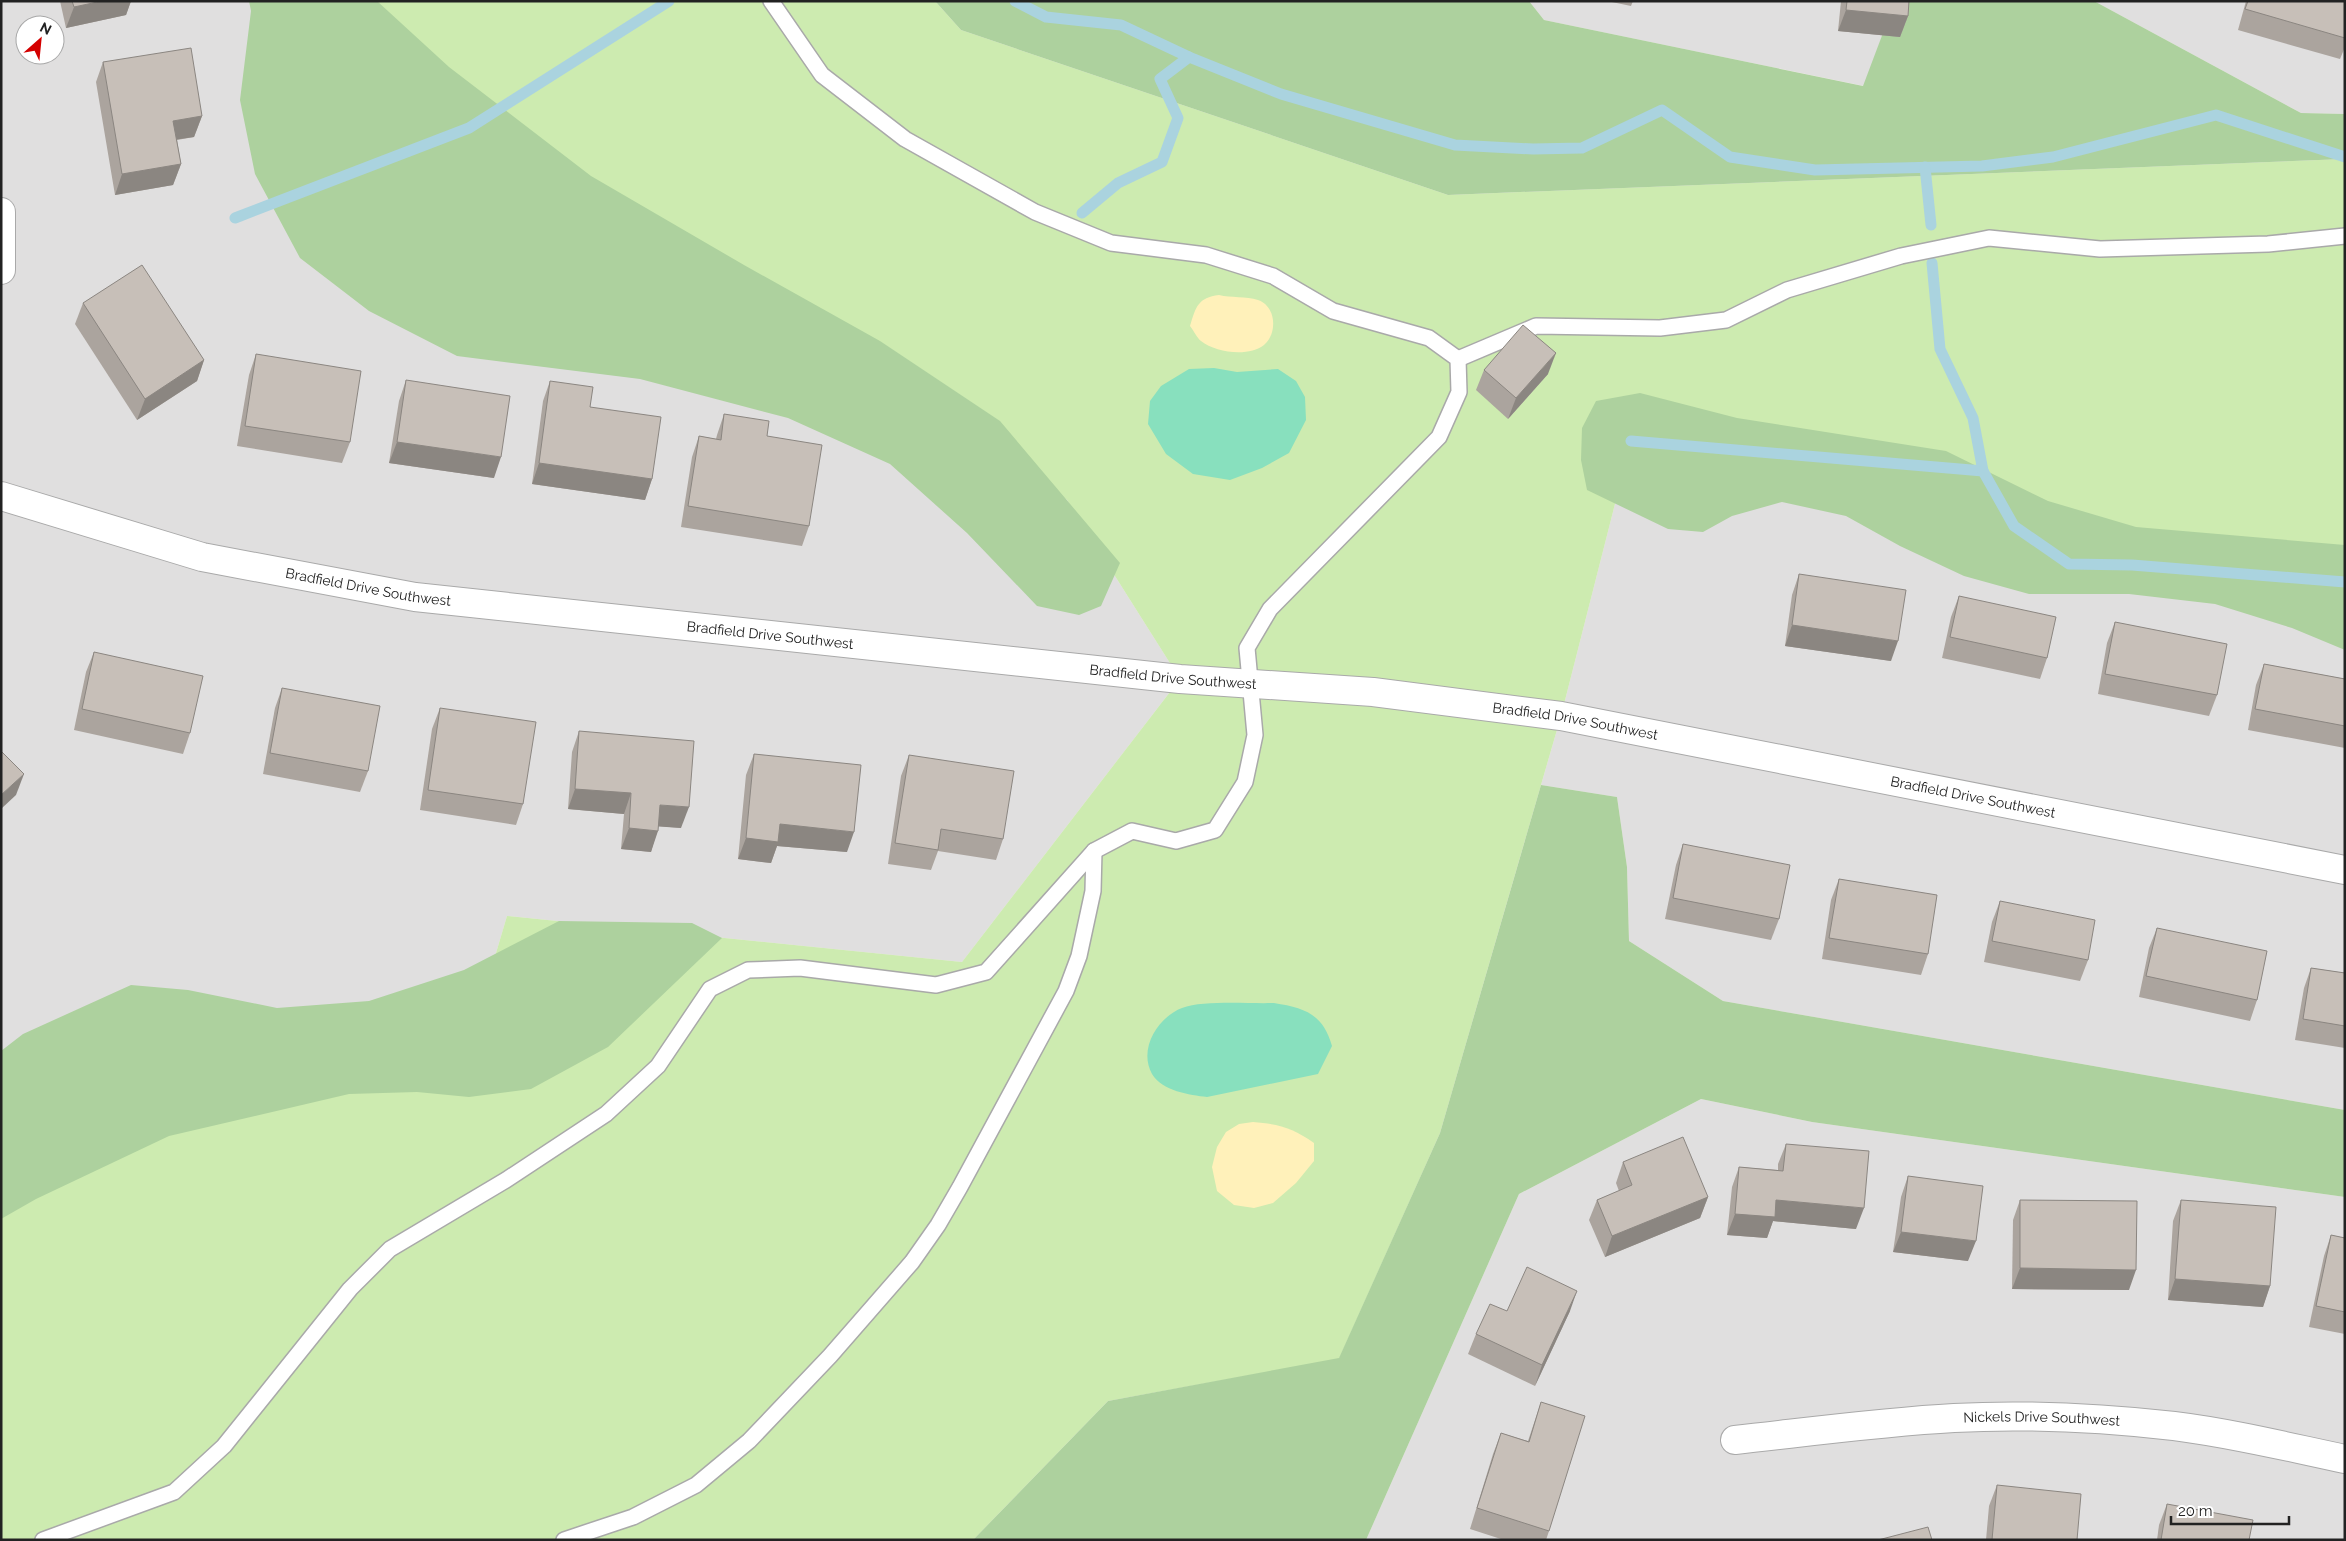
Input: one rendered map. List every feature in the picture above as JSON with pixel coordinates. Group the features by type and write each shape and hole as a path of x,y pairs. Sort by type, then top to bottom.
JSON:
{"street":[{"path":"1,212 1,270"},
{"name":"Bradfield Drive Southwest","path":"1,496 202,556 415,597 942,655 1251,684 1373,692 1561,716 2345,870"},
{"name":"Nickels Drive Southwest","path":"1735,1440 1906,1421 1955,1418 2044,1417 2173,1426 2237,1436 2345,1460"}],"lane":[{"path":"771,1 822,75 904,139 1036,212 1111,243 1206,255 1273,276 1333,311 1429,338 1458,359"},
{"path":"1458,359 1536,326 1660,328 1726,320 1787,290 1901,256 1989,238 2100,249 2259,245 2345,236"},
{"path":"43,1540 174,1492 224,1446 350,1289 390,1249 506,1180 606,1114 658,1066 710,989 748,970 800,968 936,986 986,972 1094,851 1132,831 1176,841 1215,830 1245,782 1255,735 1247,648 1270,609 1439,437 1459,392 1458,359"},
{"path":"564,1540 633,1517 696,1485 749,1441 830,1356 912,1262 938,1225 960,1187 1066,991 1079,956 1091,900 1094,851"}],"shaded area":[{"path":"1,1 328,1 898,365 1067,500 1180,679 962,962 507,916 472,1034 1,1198"},
{"path":"1529,1 1895,1 1864,86 1544,20"},
{"path":"2094,1 2345,1 2345,114 2301,113"},
{"path":"1631,441 2345,582 2345,1110 1723,1001 1629,941 1627,867 1617,797 1541,785 1561,716"},
{"path":"1701,1099 1812,1122 2345,1197 2345,1540 1366,1540 1519,1194"}],"green space":[{"path":"249,1 377,1 449,67 591,176 880,341 1000,421 1120,563 1101,606 1079,615 1037,606 967,533 890,464 788,418 640,379 457,356 369,311 300,258 255,174 240,100 251,11"},
{"path":"328,1 935,1 961,30 1448,195 2345,159 2345,583 1631,441 1561,716 1440,1133 1339,1359 1108,1401 973,1540 1,1540 1,1198 170,1112 472,1034 507,916 962,962 1180,679 1067,500 898,365 670,288"},
{"path":"935,1 1529,1 1544,20 1863,86 1895,1 2094,1 2301,113 2345,114 2345,159 1448,195 961,30"},
{"path":"1214,368 1237,372 1278,369 1296,381 1305,397 1306,420 1289,453 1262,468 1230,480 1193,474 1166,454 1148,424 1150,401 1161,386 1189,369"},
{"path":"1640,393 1737,418 1946,451 2048,501 2136,527 2345,545 2345,650 2292,628 2215,604 2129,594 2029,594 1964,576 1900,546 1846,516 1782,502 1732,516 1703,532 1668,529 1587,490 1581,460 1582,428 1596,401"},
{"path":"1541,785 1617,797 1627,867 1629,941 1723,1001 2345,1110 2345,1197 1812,1122 1701,1099 1519,1194 1366,1540 973,1540 1108,1401 1339,1358 1440,1133"},
{"path":"559,921 692,923 722,938 608,1047 531,1089 469,1097 417,1092 349,1094 169,1136 36,1199 1,1219 1,1051 23,1034 131,985 188,990 277,1008 369,1001 464,970"},
{"path":"1274,1003 1304,1010 1324,1026 1332,1046 1318,1074 1207,1097 1169,1088 1152,1074 1148,1064 1147,1054 1149,1045 1158,1026 1173,1012 1202,1004"}],"sand":[{"path":"1219,295 1244,297 1264,303 1272,314 1273,327 1272,334 1264,345 1250,351 1232,352 1207,345 1200,340 1190,326 1196,308 1206,298"},
{"path":"1253,1122 1285,1128 1314,1143 1314,1161 1296,1183 1273,1203 1254,1208 1234,1205 1217,1191 1212,1167 1217,1147 1226,1132 1239,1124"}],"building":[{"path":"72,1 102,1 74,7"},
{"path":"1847,1 1909,1 1908,16 1846,10"},
{"path":"2248,1 2345,1 2345,38 2245,9"},
{"path":"191,48 202,116 173,121 181,164 122,174 103,62"},
{"path":"142,265 204,360 145,399 83,303"},
{"path":"1523,325 1556,353 1516,398 1484,370"},
{"path":"256,354 361,371 350,442 245,426"},
{"path":"406,380 510,396 501,457 397,442"},
{"path":"550,381 593,387 590,407 661,417 652,479 539,463"},
{"path":"724,414 769,421 767,436 822,445 809,526 688,506 699,436 721,440"},
{"path":"1799,574 1906,590 1898,641 1792,625"},
{"path":"1959,596 2056,617 2047,658 1950,637"},
{"path":"2115,622 2227,644 2217,695 2105,674"},
{"path":"94,652 203,676 190,733 82,709"},
{"path":"2264,664 2345,679 2345,726 2255,709"},
{"path":"282,688 380,706 368,771 270,753"},
{"path":"440,708 536,722 523,804 428,790"},
{"path":"579,731 694,741 689,807 660,805 658,831 629,828 631,793 575,789"},
{"path":"1,751 24,774 1,795"},
{"path":"754,754 861,765 854,832 780,824 778,842 746,838"},
{"path":"909,755 1014,771 1003,839 941,829 938,850 895,843"},
{"path":"1683,844 1790,865 1779,919 1673,898"},
{"path":"1839,879 1937,895 1928,954 1829,938"},
{"path":"2000,901 2095,920 2088,960 1992,941"},
{"path":"2157,928 2267,951 2257,1000 2146,976"},
{"path":"2311,968 2345,973 2345,1026 2303,1019"},
{"path":"1683,1137 1708,1197 1612,1236 1597,1200 1632,1185 1623,1162"},
{"path":"1786,1144 1869,1151 1864,1208 1776,1200 1775,1217 1735,1214 1739,1167 1783,1171"},
{"path":"1908,1176 1983,1186 1976,1241 1901,1232"},
{"path":"2020,1200 2137,1201 2136,1270 2020,1268"},
{"path":"2181,1200 2276,1207 2270,1286 2175,1279"},
{"path":"2331,1235 2345,1238 2345,1312 2316,1306"},
{"path":"1527,1267 1577,1291 1542,1365 1476,1334 1490,1304 1507,1311"},
{"path":"1541,1402 1585,1416 1549,1531 1477,1508 1501,1433 1529,1442"},
{"path":"1997,1485 2081,1494 2077,1540 1992,1540"},
{"path":"2167,1504 2253,1520 2249,1540 2161,1540"},
{"path":"1928,1527 1932,1540 1878,1540"}],"waterway":[{"path":"235,218 469,128 669,1"},
{"path":"1015,1 1046,17 1121,25 1189,57 1281,94 1455,145 1533,149 1582,148 1662,110 1730,157 1815,170 1982,166 2053,157 2216,115 2345,157"},
{"path":"1082,213 1118,183 1162,162 1178,118 1160,79 1189,57"},
{"path":"1925,167 1931,225"},
{"path":"1631,441 1983,471 1973,418 1940,349 1932,263"},
{"path":"1983,471 2014,526 2069,564 2132,565 2345,582"}]}
